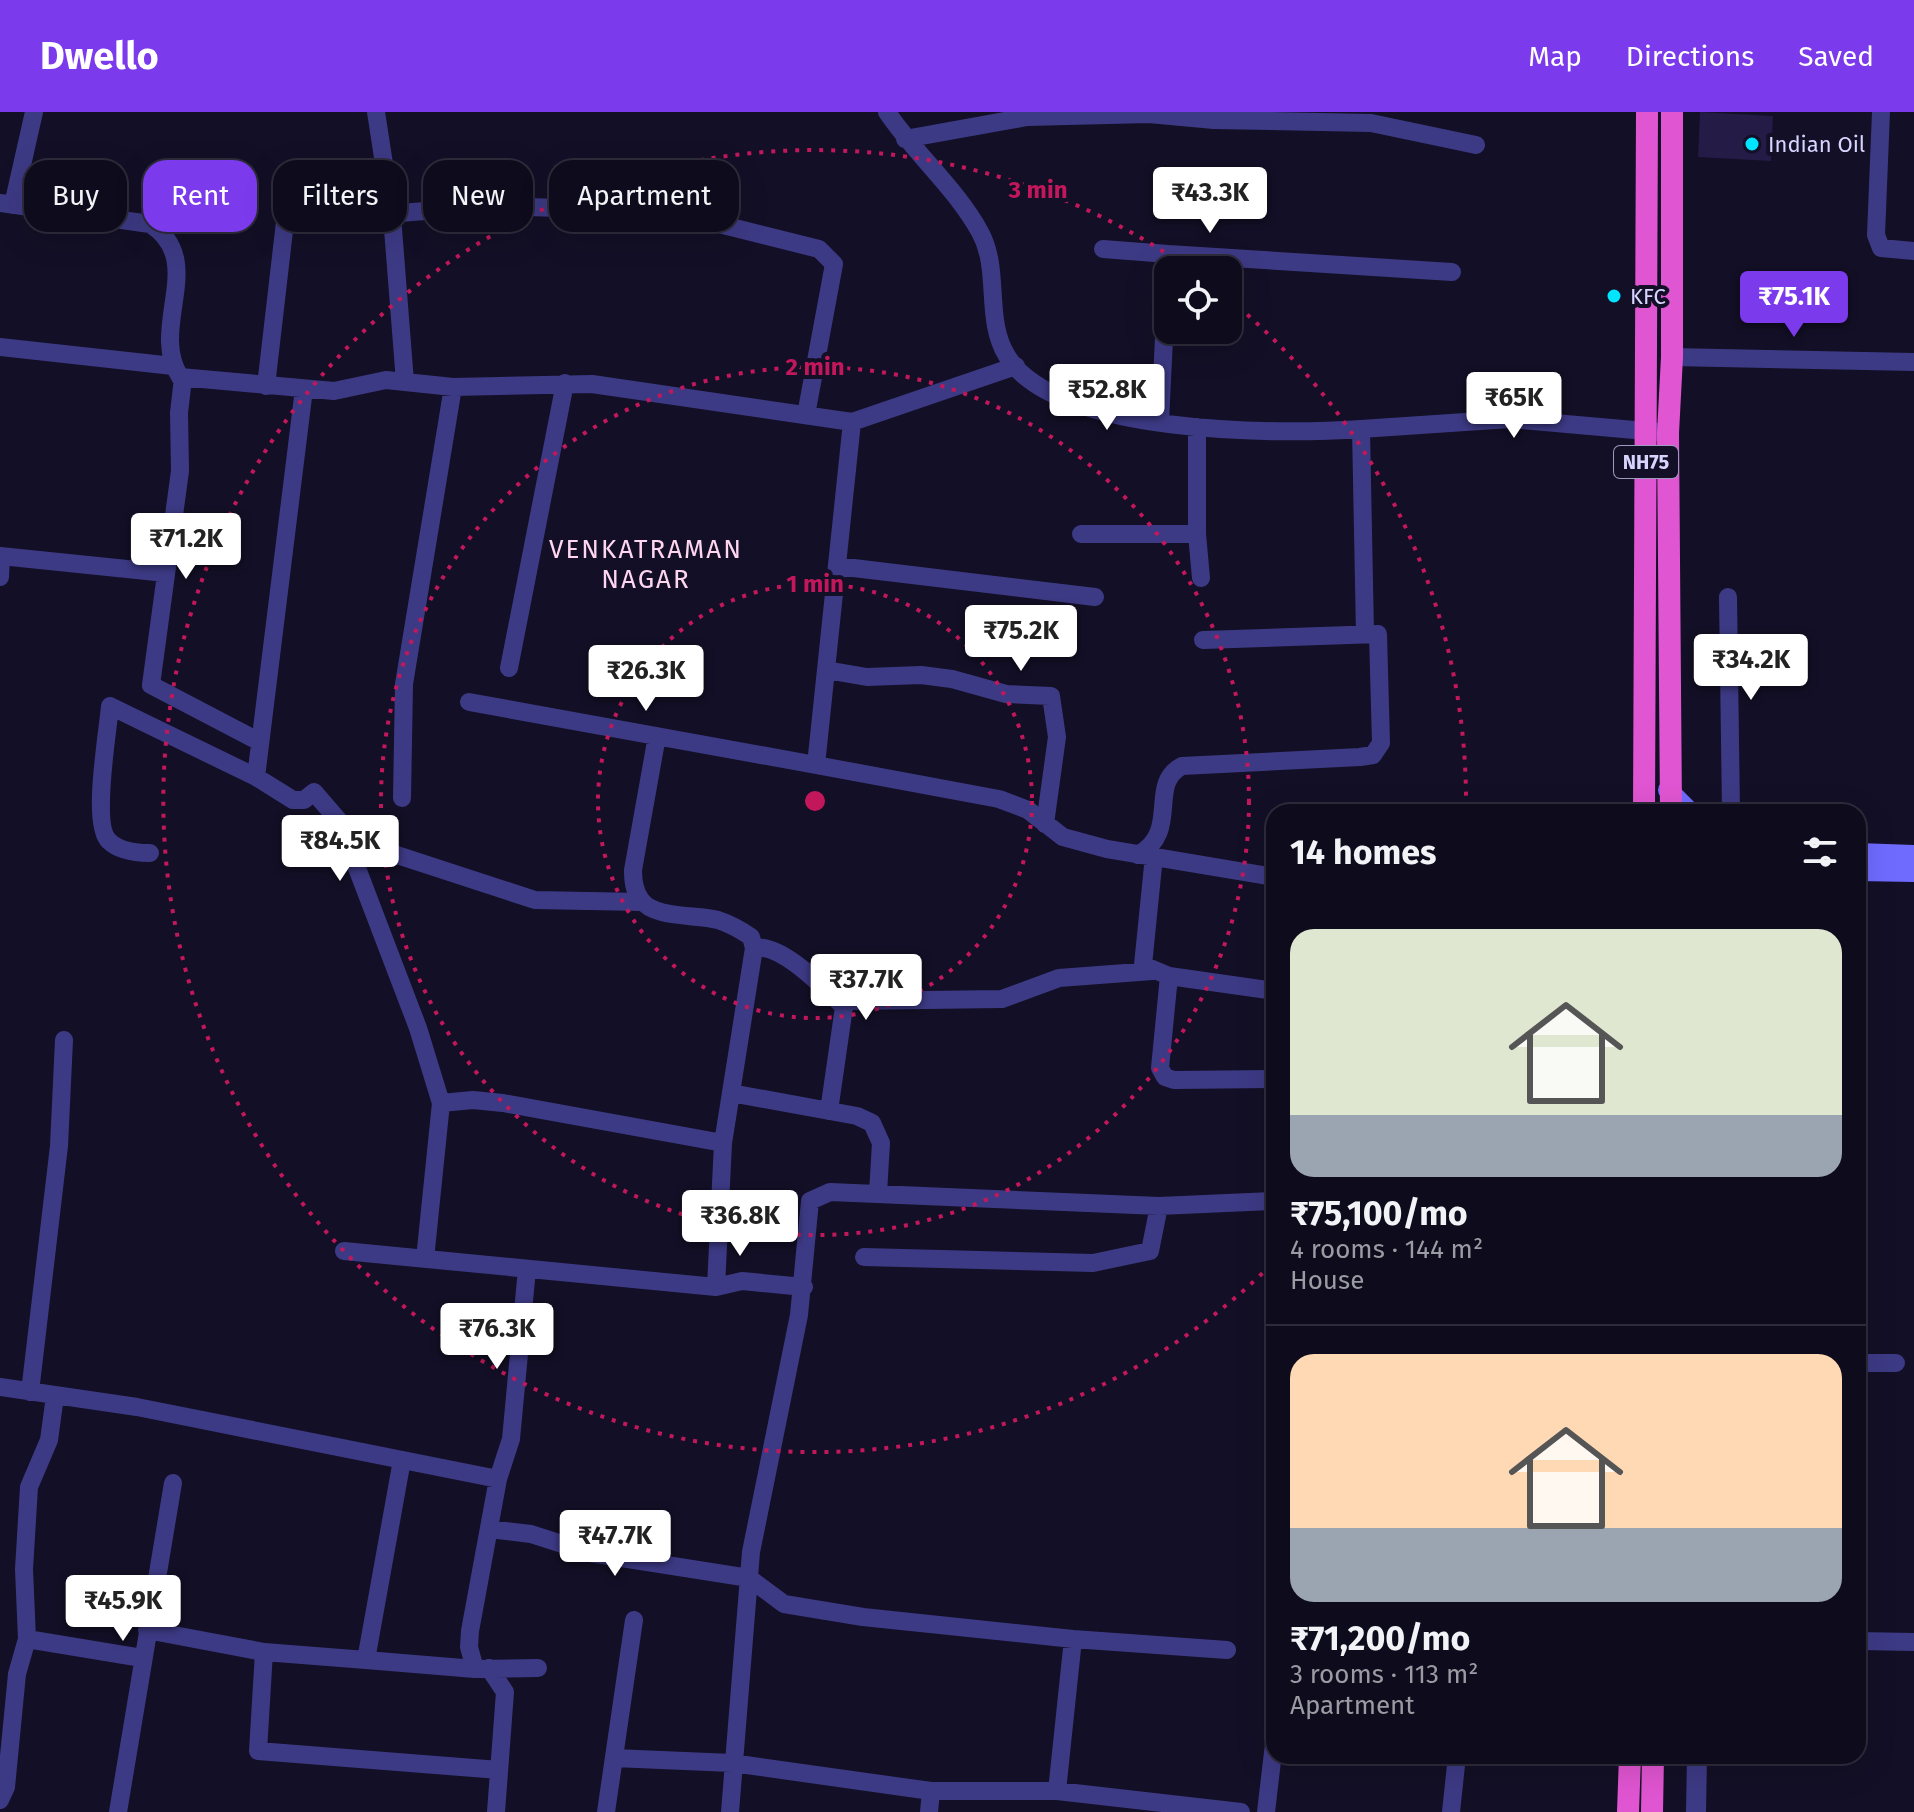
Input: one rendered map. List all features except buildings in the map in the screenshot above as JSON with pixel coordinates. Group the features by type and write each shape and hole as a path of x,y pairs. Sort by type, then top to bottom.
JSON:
{"highway":[{"name":"NH75","path":"1647,112 1670,801"},
{"name":"NH75","path":"1644,804 1657,432 1672,357 1672,112"},
{"path":"1628,1812 1630,1764"},
{"path":"1652,1812 1653,1764"}],"main road":[{"path":"1866,853 1914,855"},
{"path":"1866,871 1914,872"}],"street":[{"path":"34,112 7,204 150,224 165,233 173,246 178,264 168,349 178,372 180,471 151,685 260,742"},
{"path":"376,112 383,160"},
{"path":"887,112 981,234 989,260 996,329 1007,357 1048,392 1070,401 1160,422 1267,433 1510,419 1657,432"},
{"path":"1881,112 1876,235 1881,248 1914,251"},
{"path":"905,139 1027,117 1149,113 1214,120 1371,123 1476,145"},
{"path":"407,214 489,206 667,211 819,249 834,264 806,415"},
{"path":"266,386 284,232"},
{"path":"393,232 405,382"},
{"path":"1103,249 1452,272"},
{"path":"1160,422 1168,254"},
{"path":"0,347 266,386 334,391 386,380 453,387 565,383 852,422 1016,366"},
{"path":"1672,357 1914,362"},
{"path":"509,668 565,383"},
{"path":"402,798 404,684 453,387"},
{"path":"256,777 304,389"},
{"path":"816,765 852,422"},
{"path":"1197,427 1197,534 1201,578"},
{"path":"1361,429 1365,634"},
{"path":"1081,534 1197,534"},
{"path":"0,577 0,556 166,573"},
{"path":"837,566 1095,597"},
{"path":"1728,597 1731,804"},
{"path":"1160,973 1143,965 1142,957 1146,856 1159,838 1167,782 1172,771 1182,766 1373,755 1381,743 1378,634 1203,640"},
{"path":"826,670 867,677 921,675 952,679 1006,694 1051,696 1057,737 1045,824"},
{"path":"469,702 999,799 1028,810 1063,837 1146,856 1266,876"},
{"path":"150,853 135,853 110,843 99,824 110,706 256,777 293,800 304,800 314,792 339,821 418,1028 441,1103 425,1259"},
{"path":"657,736 633,870 634,886 642,902 654,910 715,919 751,937 754,948 723,1143 716,1287"},
{"path":"345,838 535,900 642,902"},
{"path":"754,948 763,946 775,951 805,971 844,1007"},
{"path":"1160,973 1160,1068 1165,1077 1174,1080 1266,1079"},
{"path":"829,1111 844,1007 849,1001 1002,999 1059,978 1160,973 1266,990"},
{"path":"30,1392 59,1146 64,1040"},
{"path":"731,1093 829,1111 872,1123 881,1143 878,1193"},
{"path":"441,1103 473,1100 503,1103 723,1143"},
{"path":"730,1812 749,1578 804,1287 810,1201 830,1192 1159,1206 1266,1201"},
{"path":"864,1257 1093,1263 1117,1260 1150,1251 1159,1206"},
{"path":"344,1251 716,1287 742,1281 804,1287"},
{"path":"496,1812 505,1692 482,1668 469,1647 498,1479 511,1439 527,1269"},
{"path":"1866,1363 1896,1363"},
{"path":"0,1387 137,1407 498,1479"},
{"path":"0,1800 6,1787 17,1674 27,1639 24,1569 29,1487 49,1440 55,1396"},
{"path":"366,1660 402,1460"},
{"path":"118,1812 173,1483"},
{"path":"489,1529 531,1534 590,1553 749,1578 784,1604 863,1617 1073,1639 1227,1650"},
{"path":"606,1812 634,1620"},
{"path":"147,1630 264,1652 482,1668 538,1668"},
{"path":"27,1639 142,1658"},
{"path":"1057,1791 1073,1639"},
{"path":"1866,1641 1914,1642"},
{"path":"264,1652 258,1751 499,1770"},
{"path":"614,1758 732,1763 931,1791 1057,1791 1241,1812"},
{"path":"1266,1812 1272,1764"},
{"path":"1451,1812 1456,1764"},
{"path":"1696,1812 1697,1764"},
{"path":"929,1812 931,1791"}],"place":[{"name":"Indian Oil","path":"1752,144"},
{"name":"KFC","path":"1614,296"}],"district":[{"name":"VENKATRAMAN NAGAR","path":"646,564"}]}
